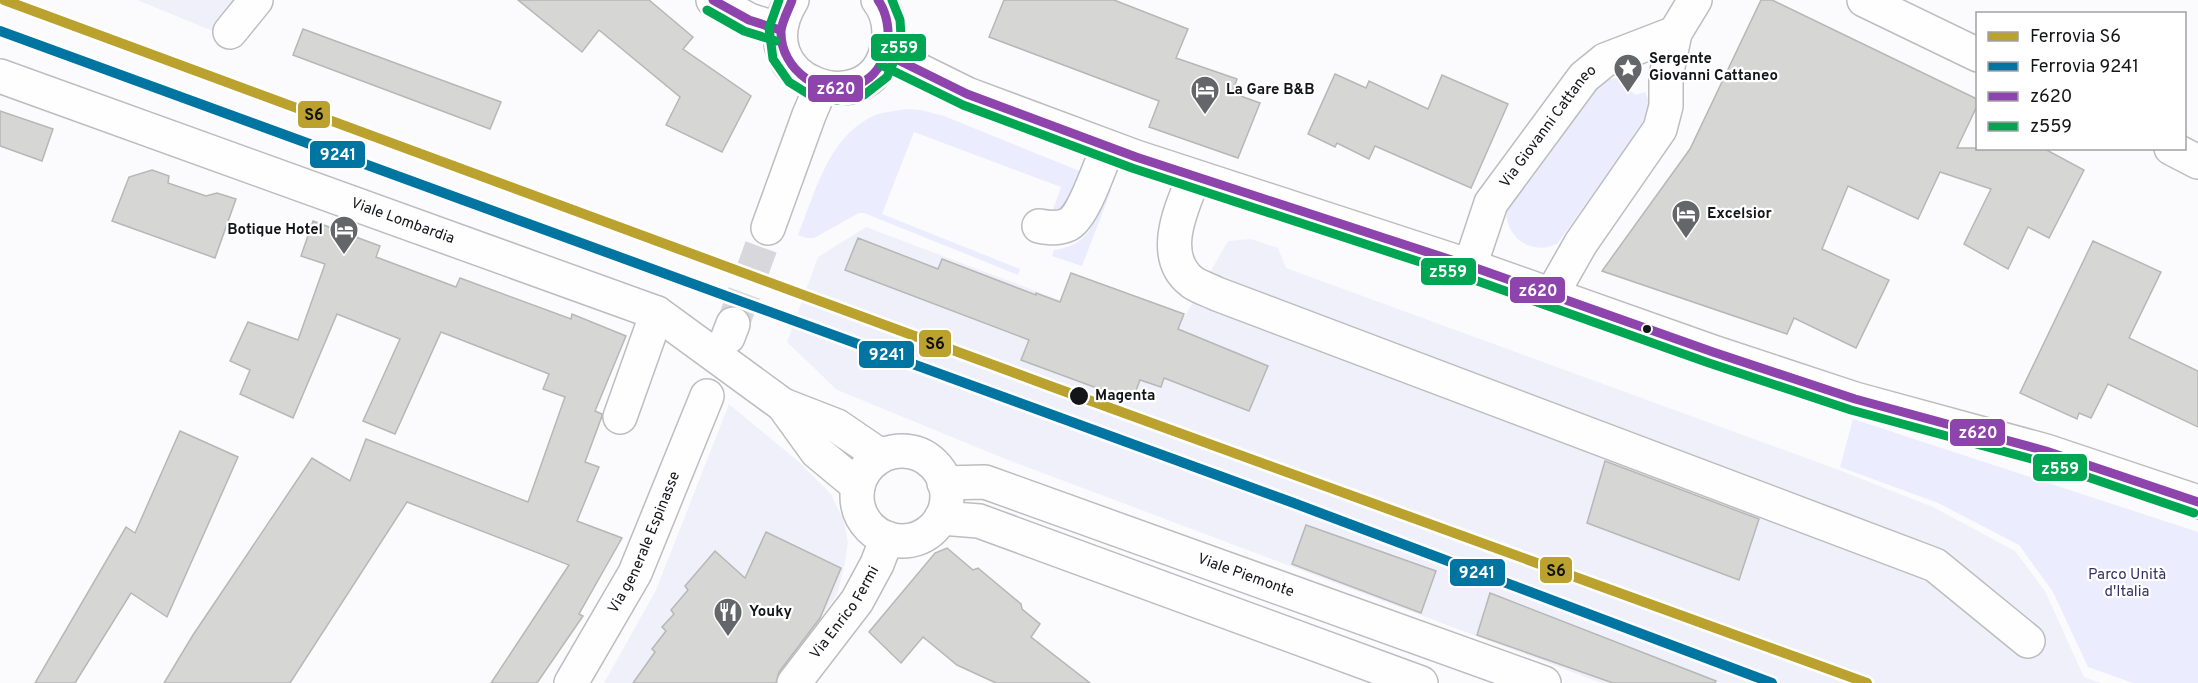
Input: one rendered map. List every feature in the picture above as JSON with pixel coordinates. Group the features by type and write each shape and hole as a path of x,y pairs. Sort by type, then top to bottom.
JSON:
{"street":[{"path":"230,32 256,0"},
{"path":"713,0 749,20 780,30"},
{"path":"792,0 784,12 780,30 782,50 793,70 801,78 821,87 837,89 861,82 878,68 886,54 890,38 888,22 878,0"},
{"path":"1552,294 1581,243 1660,129 1666,106 1666,76 1675,33 1695,0"},
{"path":"1864,0 1976,55"},
{"name":"Via Giovanni Cattaneo","path":"1470,266 1491,203 1584,76 1605,60 1675,33"},
{"path":"886,54 967,94 1194,177 1470,266 1713,352 1855,399 2046,451 2198,502"},
{"name":"Viale Lombardia","path":"0,76 657,313 783,405 837,426 881,456"},
{"path":"768,228 821,87"},
{"path":"1039,226 1061,227 1068,225 1078,216 1108,147"},
{"path":"2175,150 2198,162"},
{"path":"1194,177 1176,226 1175,245 1178,265 1191,281 1217,294 1935,565 2028,641"},
{"path":"620,417 657,313"},
{"name":"Via generale Espinasse","path":"571,683 635,573 707,396"},
{"name":"Viale Lombardia","path":"783,405 817,452 858,486"},
{"path":"900,451 919,455 934,466 944,483 946,501 941,518 935,526 918,538 897,541 887,538 872,529 860,514 858,486 866,469 881,456 900,451"},
{"name":"Viale Piemonte","path":"944,483 985,482 1544,683"},
{"path":"941,518 979,521 1420,683"},
{"name":"Via Enrico Fermi","path":"794,683 857,601 877,564 887,538"}],"shaded area":[{"path":"137,0 240,0 215,32"},
{"path":"866,227 1060,300 1071,273 1185,316 1228,241 1251,239 1278,248 1286,268 1839,470 1933,507 2015,551 2045,591 2084,677 2101,683 1601,683 1003,458 837,390 787,342 818,257"},
{"path":"729,404 798,461 831,494 844,521 848,542 837,595 774,683 604,683 656,590"}],"green space":[{"path":"1615,78 1624,78 1625,87 1636,95 1645,92 1649,101 1648,118 1557,244 1538,248 1529,246 1514,235 1509,228 1506,208 1594,87"},
{"path":"906,109 944,116 1082,172 1067,208 1051,215 1061,187 914,132 882,214 1020,269 1018,275 864,213 859,213 814,238 798,235 824,169 843,140 869,118"},
{"path":"1109,187 1111,191 1082,266 1052,256 1054,250 1067,247 1085,236 1096,219"},
{"name":"Parco Unità d'Italia","path":"1853,419 2198,532 2198,683 2133,683 2088,667 2053,592 2019,545 1938,503 1840,467"}],"building":[{"path":"518,0 649,0 693,37 683,49 751,96 722,152 666,125 680,97 599,30 582,52"},
{"path":"1004,0 1114,0 1188,29 1176,58 1237,79 1232,93 1260,103 1238,158 1149,127 1159,101 989,37"},
{"path":"1761,0 1772,0 1976,99 1976,108 1957,148 2047,150 2084,170 2049,238 2028,227 2008,269 1964,244 1991,189 1940,172 1918,219 1848,186 1822,249 1889,280 1856,348 1794,318 1787,334 1602,271 1690,149"},
{"path":"303,29 501,102 490,129 293,55"},
{"path":"1335,74 1366,88 1369,81 1428,109 1442,75 1508,104 1471,188 1375,146 1369,159 1337,143 1335,147 1308,134"},
{"path":"0,111 53,129 42,161 0,146"},
{"path":"152,170 169,176 168,183 206,196 217,193 236,199 215,258 112,221 129,177"},
{"path":"313,221 380,246 376,257 456,287 460,278 571,319 572,314 626,336 595,411 602,416 585,462 599,467 577,521 622,538 579,614 583,616 537,683 491,683 569,565 407,502 290,683 164,683 193,635 312,458 350,481 366,439 528,502 565,397 543,389 549,374 441,332 395,434 363,421 400,339 337,314 293,418 240,394 250,370 230,361 248,322 298,340 325,264 301,256"},
{"path":"858,238 938,269 942,259 1060,302 1071,273 1184,314 1178,329 1268,366 1249,411 1164,378 1161,387 1140,380 1132,401 1021,360 1029,340 845,270"},
{"path":"2093,241 2161,272 2129,338 2198,371 2198,427 2108,384 2091,418 2079,413 2077,419 2020,393"},
{"path":"180,431 238,457 167,617 131,593 75,683 35,683 126,527 135,533"},
{"path":"1605,461 1759,519 1739,580 1587,523"},
{"path":"1306,525 1436,571 1421,613 1292,564"},
{"path":"766,532 841,568 820,618 779,672 776,683 633,683 655,652 652,649 666,631 662,627 674,614 671,610 688,590 685,586 715,551 745,578"},
{"path":"947,548 973,570 978,568 1021,604 1022,609 1040,624 1031,637 1090,683 996,683 957,665 923,637 901,663 869,632 935,553"},
{"path":"1490,593 1716,681 1715,683 1613,683 1477,635"}],"tunnel":[{"path":"733,324 768,228"}],"rail line":[{"name":"S6","path":"4,0 1050,386 1867,683"},
{"name":"9241","path":"0,31 1291,502 1772,683"}],"transit line":[{"name":"z620","path":"713,0 749,20 780,30"},
{"name":"z559","path":"779,0 769,28 773,59 789,82 810,95 837,100 864,95 887,77 898,52 901,36 900,20 892,0"},
{"name":"z620","path":"792,0 781,31 788,58 806,78 818,85 831,88 845,88 859,84 878,69 887,46 888,34 884,10 878,0"},
{"name":"z559","path":"707,10 744,31 776,41"},
{"name":"z620","path":"886,54 967,94 1136,157 1470,266 1713,352 1855,399 2046,451 2198,502"},
{"name":"z559","path":"881,65 963,105 1132,168 1466,277 1709,363 1851,410 2043,462 2194,513"}],"place":[{"name":"Sergente Giovanni Cattaneo","path":"1628,94"},
{"name":"La Gare B&B","path":"1205,116"},
{"name":"Excelsior","path":"1686,240"},
{"name":"Botique Hotel","path":"344,256"},
{"name":"Magenta","path":"1079,396"},
{"name":"Youky","path":"728,638"}]}
